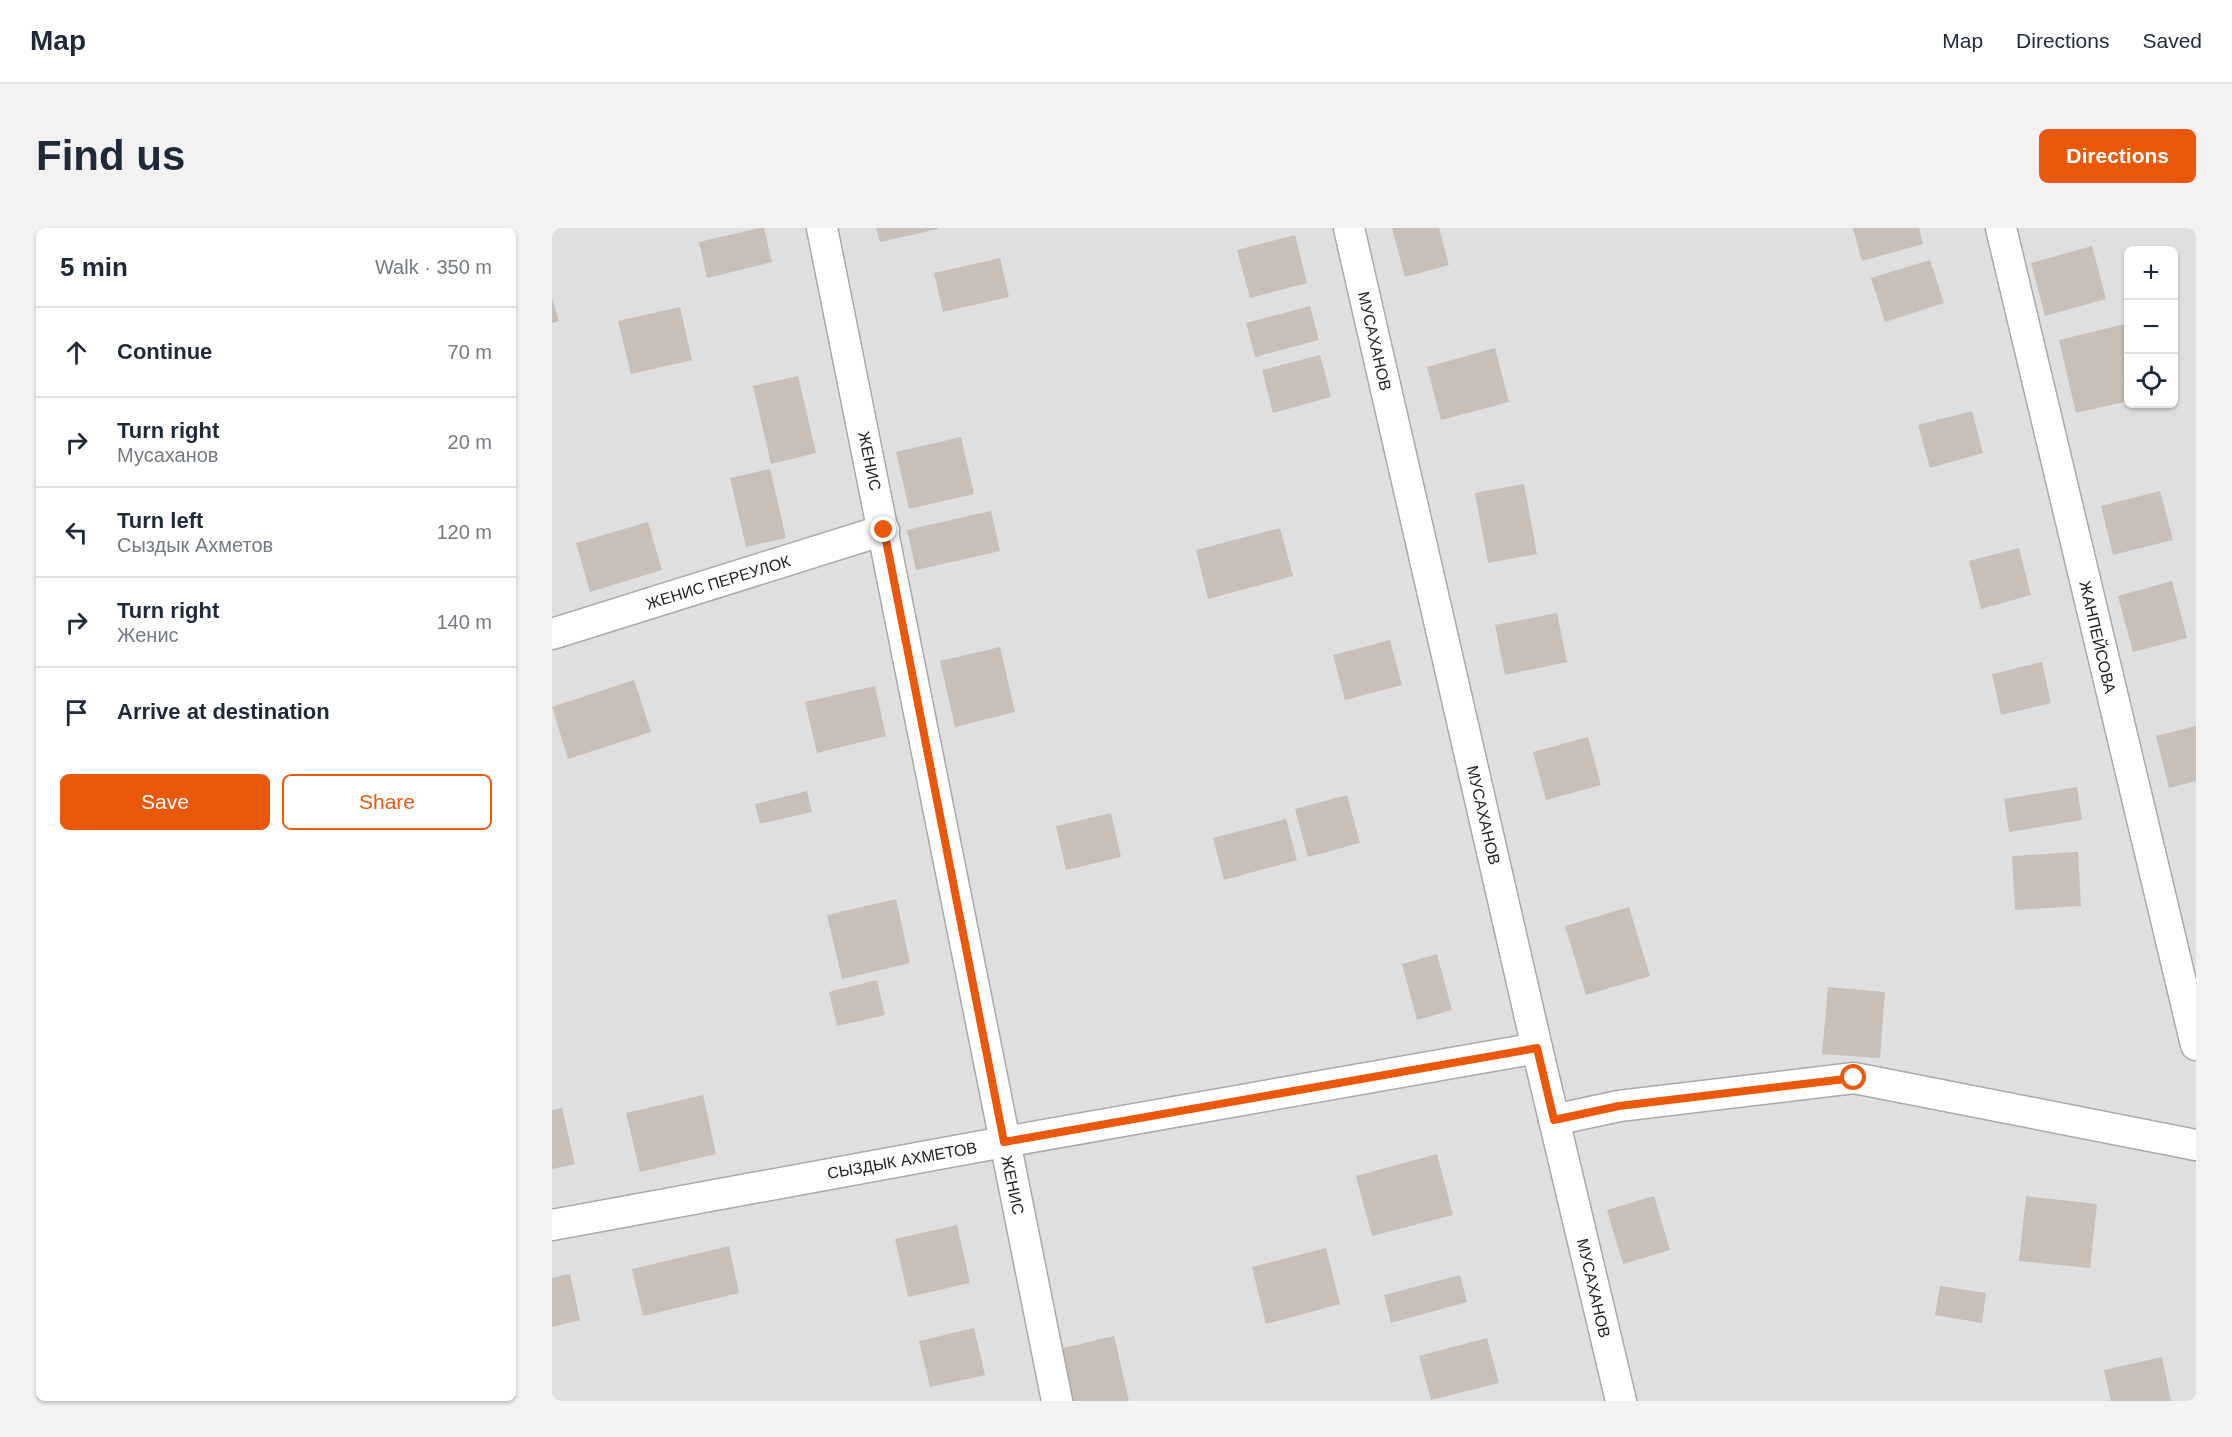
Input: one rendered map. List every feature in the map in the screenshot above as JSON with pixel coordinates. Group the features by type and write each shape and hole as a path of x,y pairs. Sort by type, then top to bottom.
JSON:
{"street":[{"name":"ЖЕНИС","path":"822,228 1057,1401"},
{"name":"МУСАХАНОВ","path":"1349,228 1537,1048 1621,1401"},
{"name":"ЖАНПЕЙСОВА","path":"2001,228 2196,1046"},
{"name":"ЖЕНИС ПЕРЕУЛОК","path":"552,634 884,530"},
{"name":"СЫЗДЫК АХМЕТОВ","path":"552,1225 1537,1048"},
{"path":"1554,1120 1619,1106 1854,1078 2196,1145"}],"shaded area":[{"path":"552,228 2196,228 2196,1401 552,1401"}],"building":[{"path":"764,228 772,262 707,278 699,242"},
{"path":"876,228 938,228 938,229 880,242"},
{"path":"1392,228 1439,228 1449,265 1405,277"},
{"path":"1853,228 1919,228 1923,244 1862,261"},
{"path":"1295,235 1307,283 1250,298 1237,250"},
{"path":"2092,246 2106,299 2045,316 2031,263"},
{"path":"1000,258 1009,297 943,312 934,273"},
{"path":"1930,260 1944,303 1885,322 1871,278"},
{"path":"552,298 559,321 552,323"},
{"path":"1310,306 1319,340 1255,357 1246,323"},
{"path":"680,307 692,360 631,374 618,321"},
{"path":"2124,324 2124,402 2076,413 2059,340"},
{"path":"1495,348 1509,402 1441,420 1427,367"},
{"path":"1320,355 1331,397 1273,413 1262,370"},
{"path":"798,376 816,453 771,464 753,386"},
{"path":"1972,411 1983,453 1930,468 1918,425"},
{"path":"961,437 974,494 909,509 896,452"},
{"path":"770,469 786,538 746,547 730,478"},
{"path":"1524,484 1537,554 1488,563 1475,493"},
{"path":"2160,491 2173,540 2113,555 2101,506"},
{"path":"991,511 1000,551 916,570 907,530"},
{"path":"648,522 662,570 590,592 576,543"},
{"path":"1280,528 1293,576 1208,599 1196,550"},
{"path":"2019,548 2031,595 1981,609 1969,561"},
{"path":"2172,581 2187,638 2133,652 2118,596"},
{"path":"1557,613 1567,662 1505,675 1495,625"},
{"path":"1390,640 1402,685 1345,700 1333,655"},
{"path":"1000,647 1015,712 955,727 940,661"},
{"path":"2042,662 2051,703 2001,715 1992,674"},
{"path":"634,680 651,732 568,759 552,707"},
{"path":"875,686 886,736 817,753 805,702"},
{"path":"2196,726 2196,781 2169,788 2156,736"},
{"path":"1588,737 1601,785 1546,800 1533,752"},
{"path":"2077,787 2082,820 2009,832 2004,799"},
{"path":"807,791 812,812 760,824 755,804"},
{"path":"1347,795 1360,843 1308,857 1295,809"},
{"path":"1111,813 1121,857 1066,870 1056,826"},
{"path":"1286,819 1297,860 1224,880 1213,838"},
{"path":"2078,852 2081,906 2015,910 2012,856"},
{"path":"896,899 910,963 842,979 827,915"},
{"path":"1629,907 1650,976 1586,995 1565,926"},
{"path":"1437,954 1452,1010 1417,1020 1402,964"},
{"path":"877,980 885,1015 837,1026 829,992"},
{"path":"1828,987 1885,992 1880,1058 1822,1054"},
{"path":"703,1095 716,1154 640,1172 626,1113"},
{"path":"562,1108 575,1164 552,1169 552,1110"},
{"path":"1437,1154 1453,1215 1372,1236 1356,1176"},
{"path":"1654,1196 1670,1250 1623,1264 1607,1210"},
{"path":"2026,1196 2097,1204 2090,1268 2019,1261"},
{"path":"957,1225 970,1283 908,1297 895,1239"},
{"path":"729,1246 739,1293 643,1316 632,1269"},
{"path":"1326,1248 1340,1304 1266,1324 1252,1267"},
{"path":"570,1274 580,1320 552,1327 552,1278"},
{"path":"1460,1275 1467,1302 1391,1323 1384,1295"},
{"path":"1940,1286 1986,1293 1982,1323 1935,1315"},
{"path":"974,1328 985,1375 930,1387 919,1341"},
{"path":"1114,1336 1129,1401 1066,1401 1055,1350"},
{"path":"1487,1338 1499,1383 1431,1400 1419,1356"},
{"path":"2162,1357 2171,1401 2111,1401 2104,1370"}],"route":[{"path":"884,530 1004,1142 1537,1048 1554,1120 1619,1106 1854,1078"}]}
